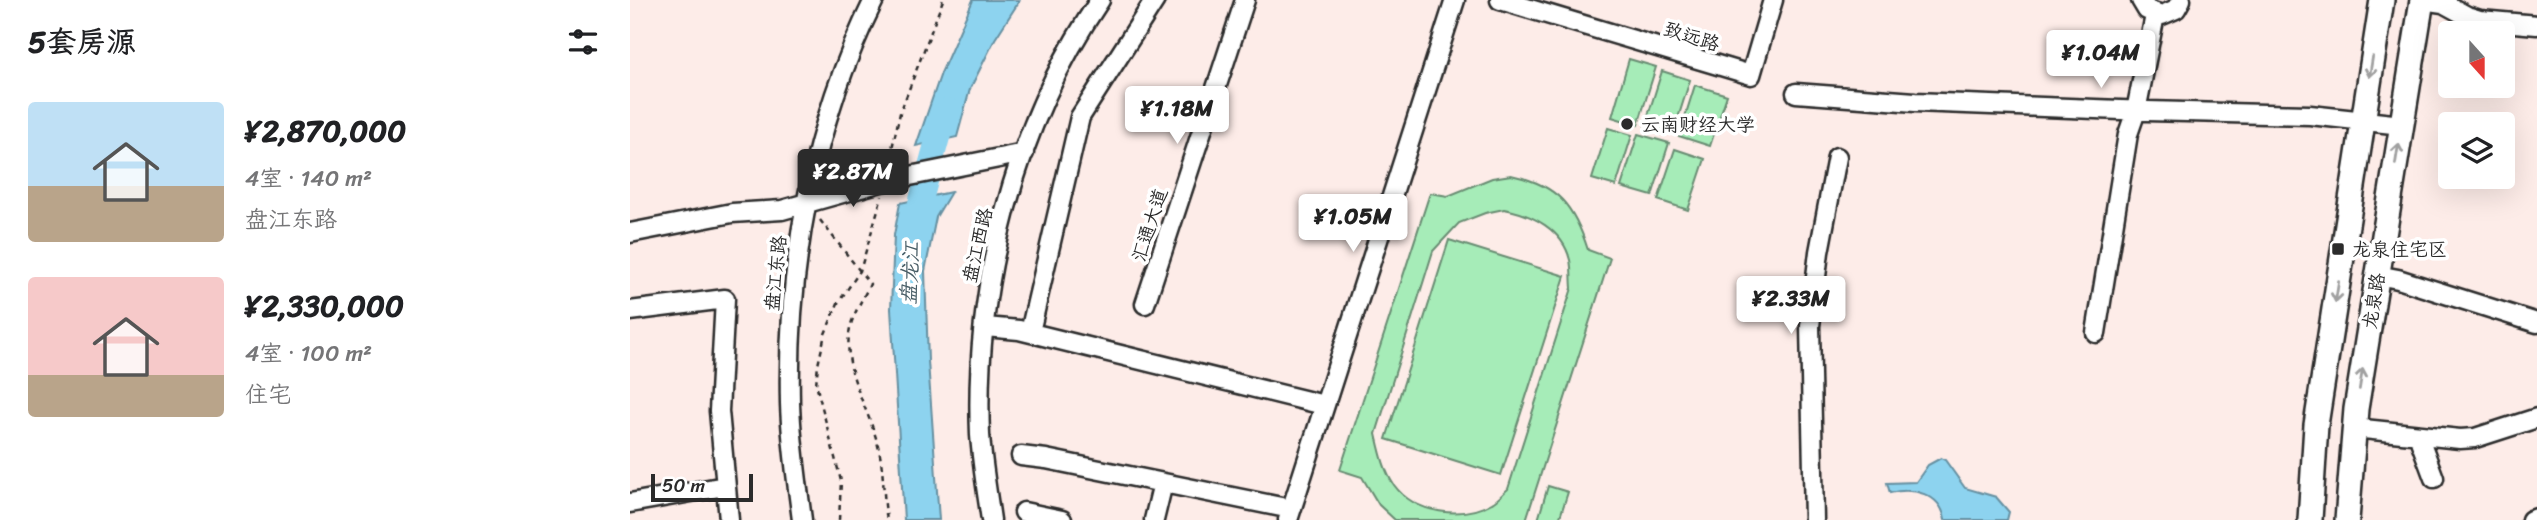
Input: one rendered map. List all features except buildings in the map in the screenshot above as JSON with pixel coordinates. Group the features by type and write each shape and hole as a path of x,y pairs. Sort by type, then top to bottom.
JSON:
{"main road":[{"name":"龙泉路","path":"2310,520 2316,425 2382,0"},
{"name":"龙泉路","path":"2347,520 2354,428 2422,0"}],"street":[{"name":"盘江东路","path":"802,520 790,406 793,279 825,122 845,63 874,0"},
{"name":"盘江西路","path":"991,520 981,437 980,383 990,281 1013,185 1037,117 1063,61 1100,0"},
{"path":"1030,332 1080,117 1155,0"},
{"name":"汇通大道","path":"1145,304 1245,0"},
{"path":"1021,456 1046,458 1163,483 1289,514 1455,0"},
{"name":"致远路","path":"1500,0 1751,75 1773,0"},
{"path":"2141,0 2147,10 2155,15 2171,13 2181,0"},
{"path":"2422,0 2443,3 2480,20 2537,25"},
{"path":"2096,333 2125,151 2136,111 2155,15"},
{"path":"1796,93 1915,102 2310,115 2402,125"},
{"path":"630,233 732,213 782,210 887,180 1024,153"},
{"path":"1814,520 1810,326 1819,252 1837,157"},
{"path":"2377,275 2398,279 2537,323"},
{"path":"630,311 725,299 719,411 729,520"},
{"path":"985,327 1030,332 1324,405"},
{"path":"2354,428 2460,439 2475,438 2537,418"},
{"path":"2418,435 2434,478"},
{"path":"1154,520 1163,483"},
{"path":"630,503 725,486"},
{"path":"1024,512 1062,520"},
{"path":"2530,520 2537,517"}],"path":[{"path":"839,520 841,481 816,384 825,334 838,303 860,271 887,180 900,113 943,0"},
{"path":"807,204 870,285 849,332 849,351 856,387 872,421 880,451 887,520"}],"green space":[{"path":"1629,59 1656,67 1638,125 1612,117"},
{"path":"1662,71 1690,80 1673,134 1645,125"},
{"path":"1695,85 1727,95 1710,146 1679,136"},
{"path":"1608,128 1632,135 1616,186 1592,179"},
{"path":"1638,134 1669,143 1652,196 1621,187"},
{"path":"1675,149 1705,159 1688,210 1658,200"},
{"path":"1511,175 1527,179 1552,192 1562,200 1577,221 1588,250 1610,258 1526,520 1395,520 1379,505 1362,477 1340,470 1430,193 1448,196 1492,178","holes":["1504,209 1535,219 1561,240 1570,260 1572,288 1508,489 1492,503 1480,508 1453,512 1426,508 1403,495 1394,485 1385,467 1376,434 1433,251 1459,223"]},
{"path":"1449,240 1565,276 1501,475 1386,439"},
{"path":"1548,486 1568,492 1559,520 1538,520"}],"water":[{"path":"973,0 1020,0 995,39 970,89 957,137 916,146 941,73"},
{"path":"951,192 936,217 925,271 939,520 904,520 891,309 894,235 900,203"},
{"path":"1941,458 1965,488 1996,497 2009,512 2007,520 1945,520 1938,504 1924,494 1907,491 1890,493 1887,483 1916,482 1928,465"}],"waterway":[{"name":"盘龙江","path":"913,229 948,110"}],"place":[{"name":"云南财经大学","path":"1627,124"},
{"name":"龙泉住宅区","path":"2338,249"}]}
